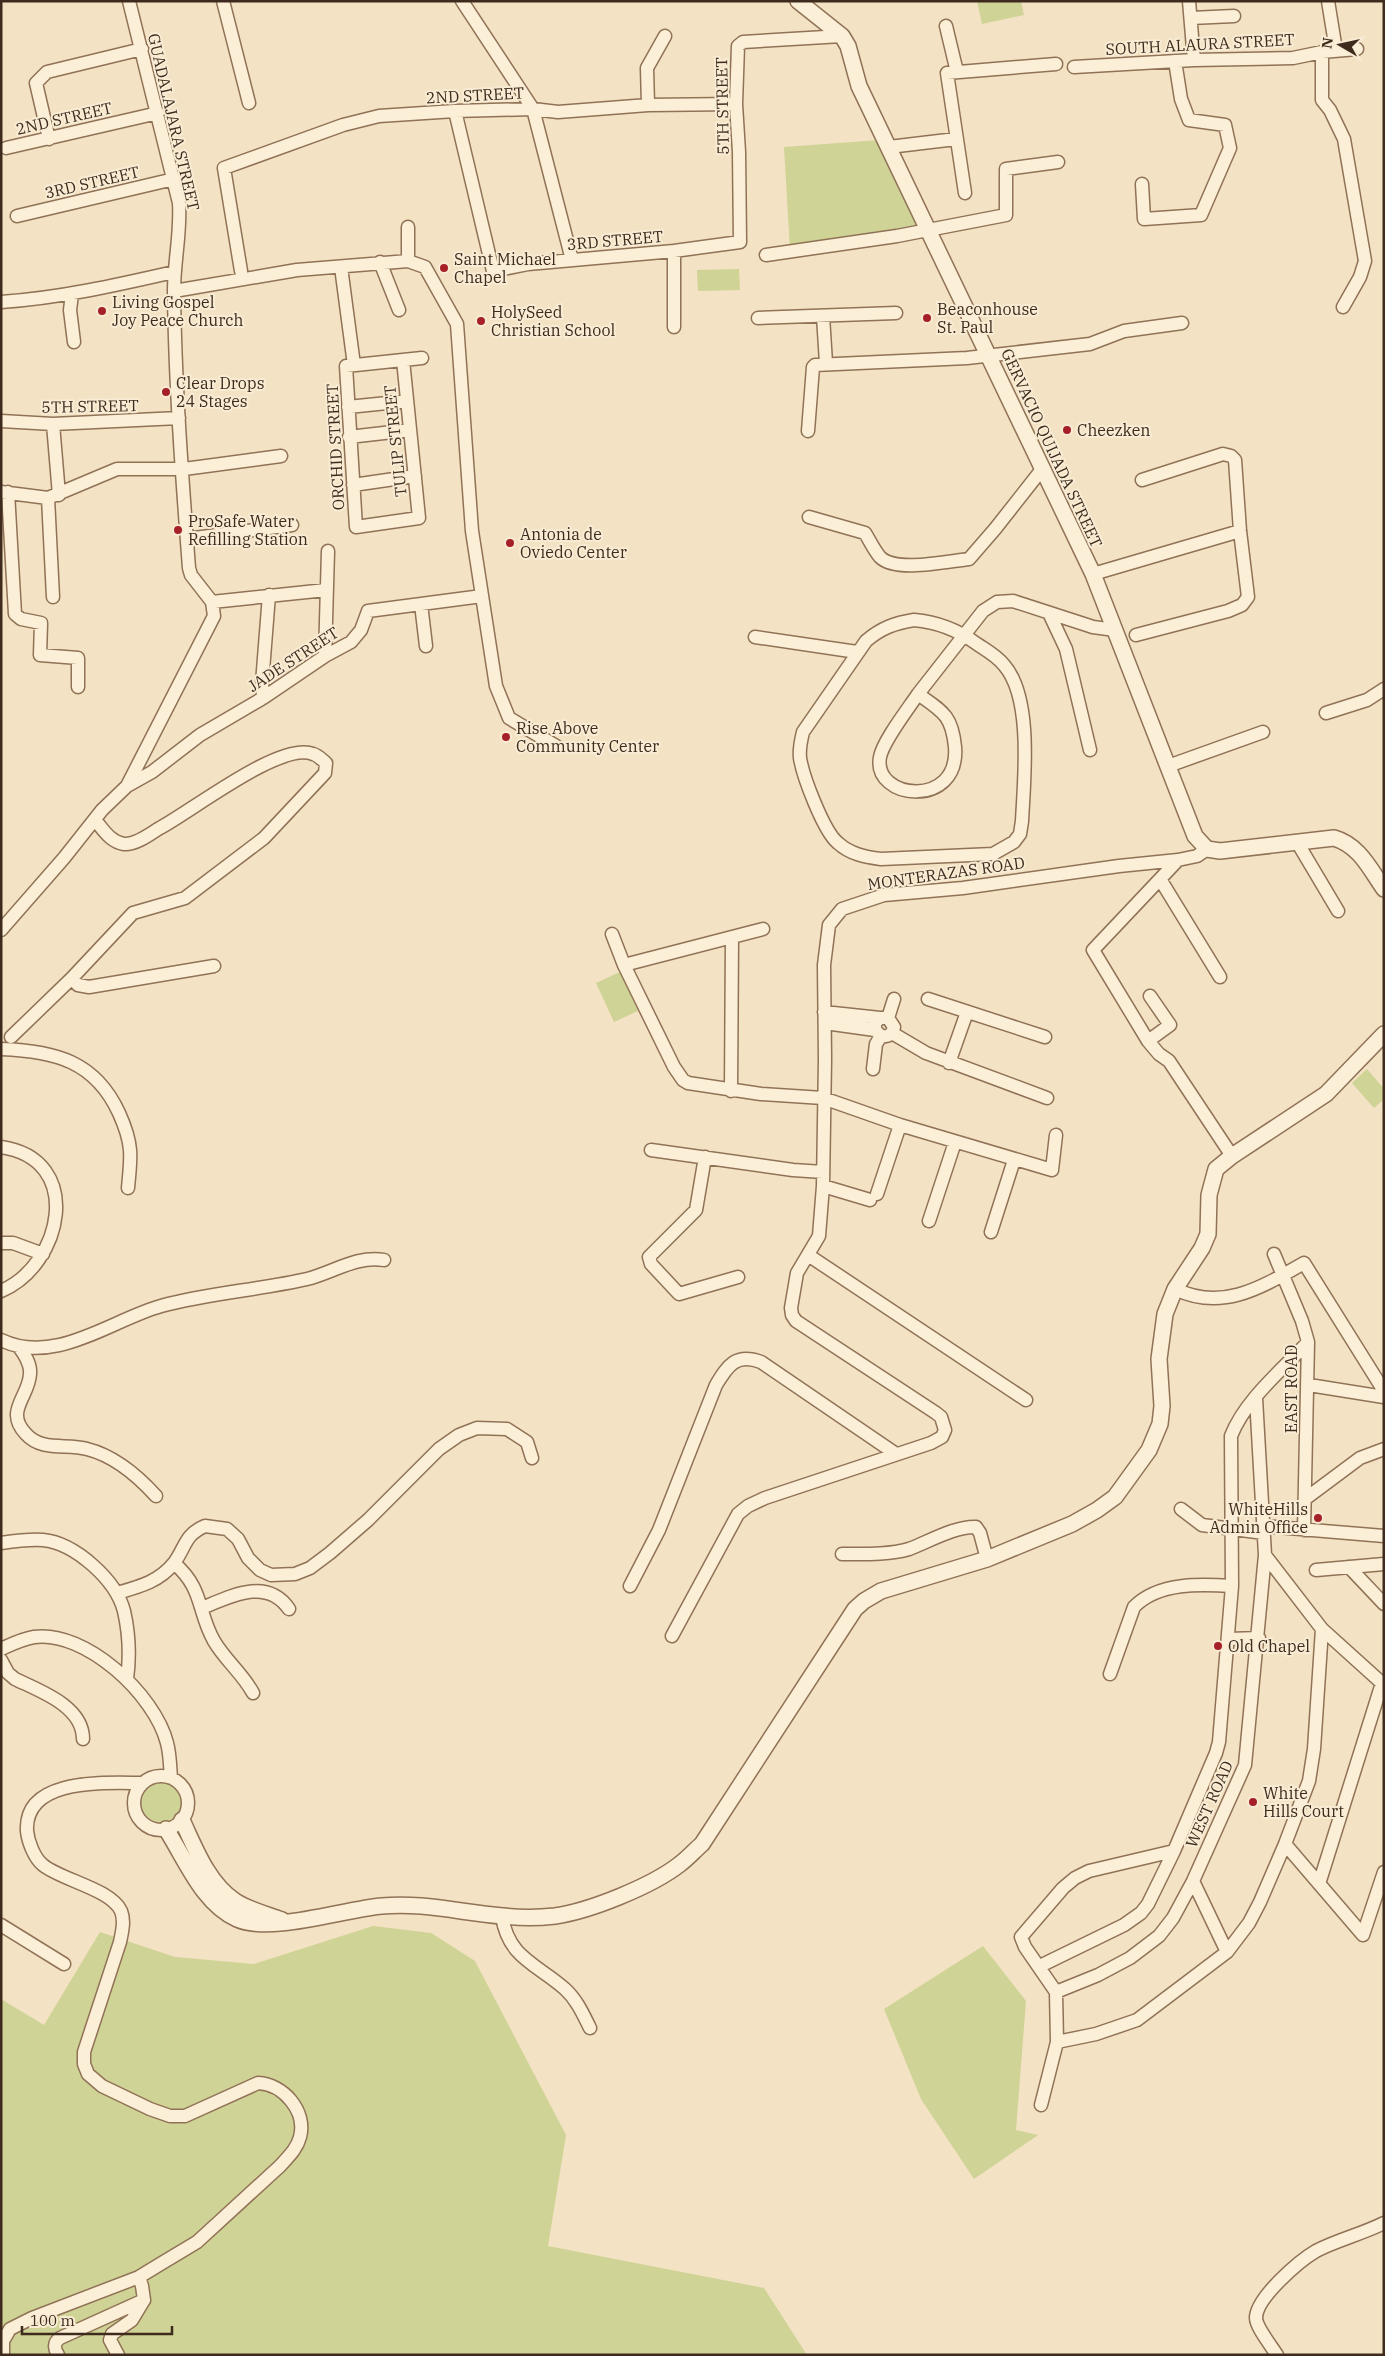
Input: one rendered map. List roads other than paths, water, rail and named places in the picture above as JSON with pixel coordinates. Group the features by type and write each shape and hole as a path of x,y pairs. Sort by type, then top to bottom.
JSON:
{"street":[{"name":"GUADALAJARA STREET","path":"129,1 174,180 180,223 174,272 174,291 187,539 191,575 212,602"},
{"path":"224,1 249,103"},
{"path":"462,1 533,109 572,260"},
{"name":"GERVACIO QUIJADA STREET","path":"798,1 842,36 848,46 859,86 1093,574 1195,836 1207,849"},
{"path":"1189,1 1194,60"},
{"path":"1328,1 1336,50"},
{"path":"1191,18 1234,16"},
{"path":"946,26 957,72"},
{"path":"648,106 647,68 665,36"},
{"name":"5TH STREET","path":"740,242 739,152 736,104 738,51 742,42 842,36"},
{"name":"SOUTH ALAURA STREET","path":"1074,67 1194,60 1293,58 1357,48"},
{"path":"49,139 36,83 47,72 142,49"},
{"path":"1322,52 1322,100 1330,110 1344,139 1366,261 1360,277 1343,307"},
{"path":"1142,184 1144,219 1201,215 1230,148 1225,125 1189,120 1181,99 1175,62"},
{"path":"965,194 947,73 1056,64"},
{"name":"2ND STREET","path":"241,271 224,168 342,125 379,116 455,111 533,109 558,112 648,106 736,104"},
{"name":"3RD STREET","path":"455,111 493,272 528,264 674,251 740,242"},
{"name":"2ND STREET","path":"6,148 158,113"},
{"path":"889,147 956,139"},
{"path":"766,255 1006,216 1006,169 1058,162"},
{"name":"3RD STREET","path":"17,216 174,180"},
{"path":"408,227 408,261"},
{"path":"674,251 674,327"},
{"path":"174,291 297,270 380,262 408,261 425,267 458,324 472,532 496,686 509,718 556,746"},
{"path":"380,262 399,310"},
{"name":"ORCHID STREET","path":"340,267 350,365 349,437 356,527"},
{"path":"1,302 37,300 72,294 174,272"},
{"path":"72,294 70,310 74,342"},
{"path":"758,318 896,313"},
{"path":"823,316 826,364"},
{"path":"808,430 813,367 826,364 958,359 1090,344 1124,332 1182,323"},
{"path":"350,365 422,358"},
{"name":"TULIP STREET","path":"356,527 419,518 403,360"},
{"path":"348,407 407,402"},
{"name":"5TH STREET","path":"1,421 53,424 180,418"},
{"path":"53,424 53,597"},
{"path":"349,437 410,430"},
{"path":"1136,635 1228,612 1242,605 1248,597 1240,530 1235,460 1231,456 1224,454 1142,480"},
{"path":"78,686 78,658 40,655 41,623 21,619 15,614 5,492 53,496 117,469 184,469 280,456"},
{"path":"809,517 865,534 882,558 899,564 912,566 969,559 996,529 1043,468"},
{"path":"352,484 415,476"},
{"path":"187,539 292,525"},
{"path":"1093,574 1240,530"},
{"path":"325,656 328,551"},
{"path":"1,930 95,820 127,786 214,616 212,602 326,590"},
{"path":"264,698 262,683 269,595"},
{"name":"JADE STREET","path":"127,786 152,772 200,735 264,698 325,656 351,642 361,630 368,611 482,596"},
{"path":"918,694 944,712 948,718 954,735 955,756 951,775 942,784 919,791 895,787 885,780 880,769 880,756 918,694 983,612 997,602 1013,601 1101,629 1115,630"},
{"path":"421,604 426,646"},
{"path":"1048,612 1066,650 1090,750"},
{"path":"914,620 935,623 966,635 994,656 1011,674 1023,718 1026,736 1020,834 1014,842 992,854 881,859 863,857 836,843 819,812 800,758 800,743 803,732 857,652 878,630 914,620"},
{"path":"755,637 857,652"},
{"path":"1326,713 1367,700 1384,689"},
{"path":"1168,766 1263,732"},
{"path":"11,1037 72,978 133,913 185,898 264,838 325,773 326,763 313,753 286,754 264,762 181,817 138,841 124,844 112,840 95,820"},
{"path":"1207,849 1237,851 1334,838 1346,842 1356,850 1383,888"},
{"path":"1297,842 1338,912"},
{"name":"MONTERAZAS ROAD","path":"896,1454 937,1441 945,1430 945,1424 936,1413 796,1321 792,1315 791,1308 797,1273 819,1236 823,1186 824,965 829,926 842,909 884,895 963,888 1119,866 1178,860 1197,856 1207,849"},
{"path":"1178,860 1093,950 1148,1041 1159,1054 1170,1061 1232,1156"},
{"path":"1160,879 1220,977"},
{"path":"624,965 732,938 763,928"},
{"path":"612,934 624,965 674,1067 683,1080 694,1084 731,1090 823,1098 900,1125 1052,1170 1056,1135"},
{"path":"731,1090 732,938"},
{"path":"72,978 78,985 89,987 214,966"},
{"path":"1148,1041 1170,1025 1150,996"},
{"path":"884,1018 894,999"},
{"path":"928,999 1045,1037"},
{"path":"949,1063 967,1012"},
{"path":"825,1017 884,1018 894,1027 883,1033 876,1044 873,1069"},
{"path":"825,1017 883,1033 949,1063 1047,1098"},
{"path":"166,1829 206,1895 220,1910 249,1923 286,1921 397,1905 502,1916 556,1916 593,1905 658,1878 680,1864 702,1844 855,1609 864,1601 882,1591 987,1559 1072,1524 1115,1498 1149,1450 1160,1424 1160,1340 1166,1314 1175,1290 1202,1248 1208,1234 1209,1195 1216,1170 1232,1156 1326,1094 1384,1034"},
{"path":"1,1049 27,1050 64,1058 90,1072 106,1088 124,1125 130,1150 128,1188"},
{"path":"823,1186 873,1197 900,1125"},
{"path":"930,1221 955,1142"},
{"path":"1,1147 28,1155 40,1164 49,1175 54,1191 55,1218 54,1228 43,1254 32,1269 22,1278 1,1291"},
{"path":"651,1150 793,1170 823,1172"},
{"path":"705,1157 696,1210 649,1257 651,1264 679,1294 738,1277"},
{"path":"991,1232 1014,1160"},
{"path":"1,1243 13,1243 43,1254"},
{"name":"EAST ROAD","path":"1274,1254 1302,1321 1308,1342 1304,1530"},
{"path":"808,1255 1026,1400"},
{"path":"1,1340 19,1346 40,1348 94,1335 138,1314 162,1306 309,1278 370,1258 384,1260"},
{"path":"1175,1290 1197,1298 1220,1300 1243,1293 1282,1275 1304,1262 1384,1391"},
{"path":"1040,1966 1134,1919 1148,1904 1174,1851 1219,1742 1232,1586 1231,1436 1234,1428 1256,1398 1308,1342"},
{"path":"19,1346 26,1356 30,1374 19,1403 17,1415 20,1426 26,1435 36,1442 47,1446 87,1448 100,1454 130,1470 156,1496"},
{"path":"630,1586 660,1530 716,1385 725,1370 736,1360 749,1358 760,1362 896,1454"},
{"path":"1308,1385 1384,1396"},
{"name":"WEST ROAD","path":"1056,1992 1098,1975 1159,1936 1173,1918 1194,1880 1245,1765 1259,1638 1265,1554 1256,1398"},
{"path":"117,1593 148,1584 159,1578 174,1563 189,1536 195,1530 205,1526 228,1526 238,1539 248,1558 260,1570 271,1575 295,1574 310,1568 368,1520 439,1449 459,1435 477,1428 507,1429 528,1442 532,1458"},
{"path":"1305,1499 1360,1458 1384,1449"},
{"path":"672,1636 738,1514 748,1506 765,1498 896,1454"},
{"path":"1181,1509 1202,1525 1231,1529 1304,1530 1384,1536"},
{"path":"842,1554 906,1550 970,1527 976,1527 980,1533 987,1559"},
{"path":"1,1543 44,1540 59,1544 87,1560 117,1593 123,1609 129,1652 126,1680"},
{"path":"1265,1554 1322,1629 1383,1684 1319,1884"},
{"path":"174,1563 192,1582 212,1638 226,1660 248,1684 253,1693"},
{"path":"1316,1570 1384,1564"},
{"path":"1349,1567 1384,1604"},
{"path":"1110,1674 1134,1607 1141,1600 1155,1594 1189,1585 1232,1586"},
{"path":"202,1608 246,1591 274,1595 283,1600 289,1609"},
{"path":"1057,2042 1096,2034 1136,2020 1228,1952 1249,1923 1260,1902 1309,1781 1314,1749 1322,1629"},
{"path":"1,1649 20,1640 35,1637 55,1638 75,1644 91,1652 126,1680 144,1700 167,1742 171,1778"},
{"path":"1228,1639 1259,1638"},
{"path":"1,1660 8,1673 15,1679 66,1707 78,1720 83,1730 83,1739"},
{"path":"3,2355 3,2341 10,2329 32,2318 139,2277 197,2242 291,2154 298,2144 302,2127 300,2117 287,2096 280,2089 266,2083 258,2083 185,2116 170,2116 150,2109 108,2089 88,2074 84,2064 84,2052 120,1942 123,1926 121,1911 109,1899 89,1887 42,1865 27,1836 26,1821 31,1808 40,1799 57,1789 110,1783 142,1784 156,1776 171,1778 185,1790 187,1809 182,1820 166,1829 148,1826 136,1812 134,1800 142,1784"},
{"path":"182,1820 196,1848 222,1891 243,1905 286,1921"},
{"path":"1284,1844 1363,1935 1384,1872"},
{"path":"1041,2105 1057,2042 1056,1992 1040,1966 1025,1947 1021,1937 1063,1888 1075,1878 1089,1872 1174,1851"},
{"path":"1194,1880 1228,1952"},
{"path":"502,1916 504,1932 514,1948 532,1966 566,1990 577,2003 590,2028"},
{"path":"1,1925 64,1964"},
{"path":"1277,2355 1256,2322 1258,2309 1268,2294 1291,2270 1316,2252 1384,2223"},
{"path":"118,2355 110,2340 112,2334 132,2320 144,2300 139,2277"},
{"path":"58,2355 54,2346 60,2338 144,2300"}],"place":[{"name":"Saint Michael Chapel","path":"444,268"},
{"name":"Living Gospel Joy Peace Church","path":"102,311"},
{"name":"Beaconhouse St. Paul","path":"927,318"},
{"name":"HolySeed Christian School","path":"481,321"},
{"name":"Clear Drops 24 Stages","path":"166,392"},
{"name":"Cheezken","path":"1067,430"},
{"name":"ProSafe Water Refilling Station","path":"178,530"},
{"name":"Antonia de Oviedo Center","path":"510,543"},
{"name":"Rise Above Community Center","path":"506,737"},
{"name":"WhiteHills Admin Office","path":"1318,1518"},
{"name":"Old Chapel","path":"1218,1646"},
{"name":"White Hills Court","path":"1253,1802"}]}
